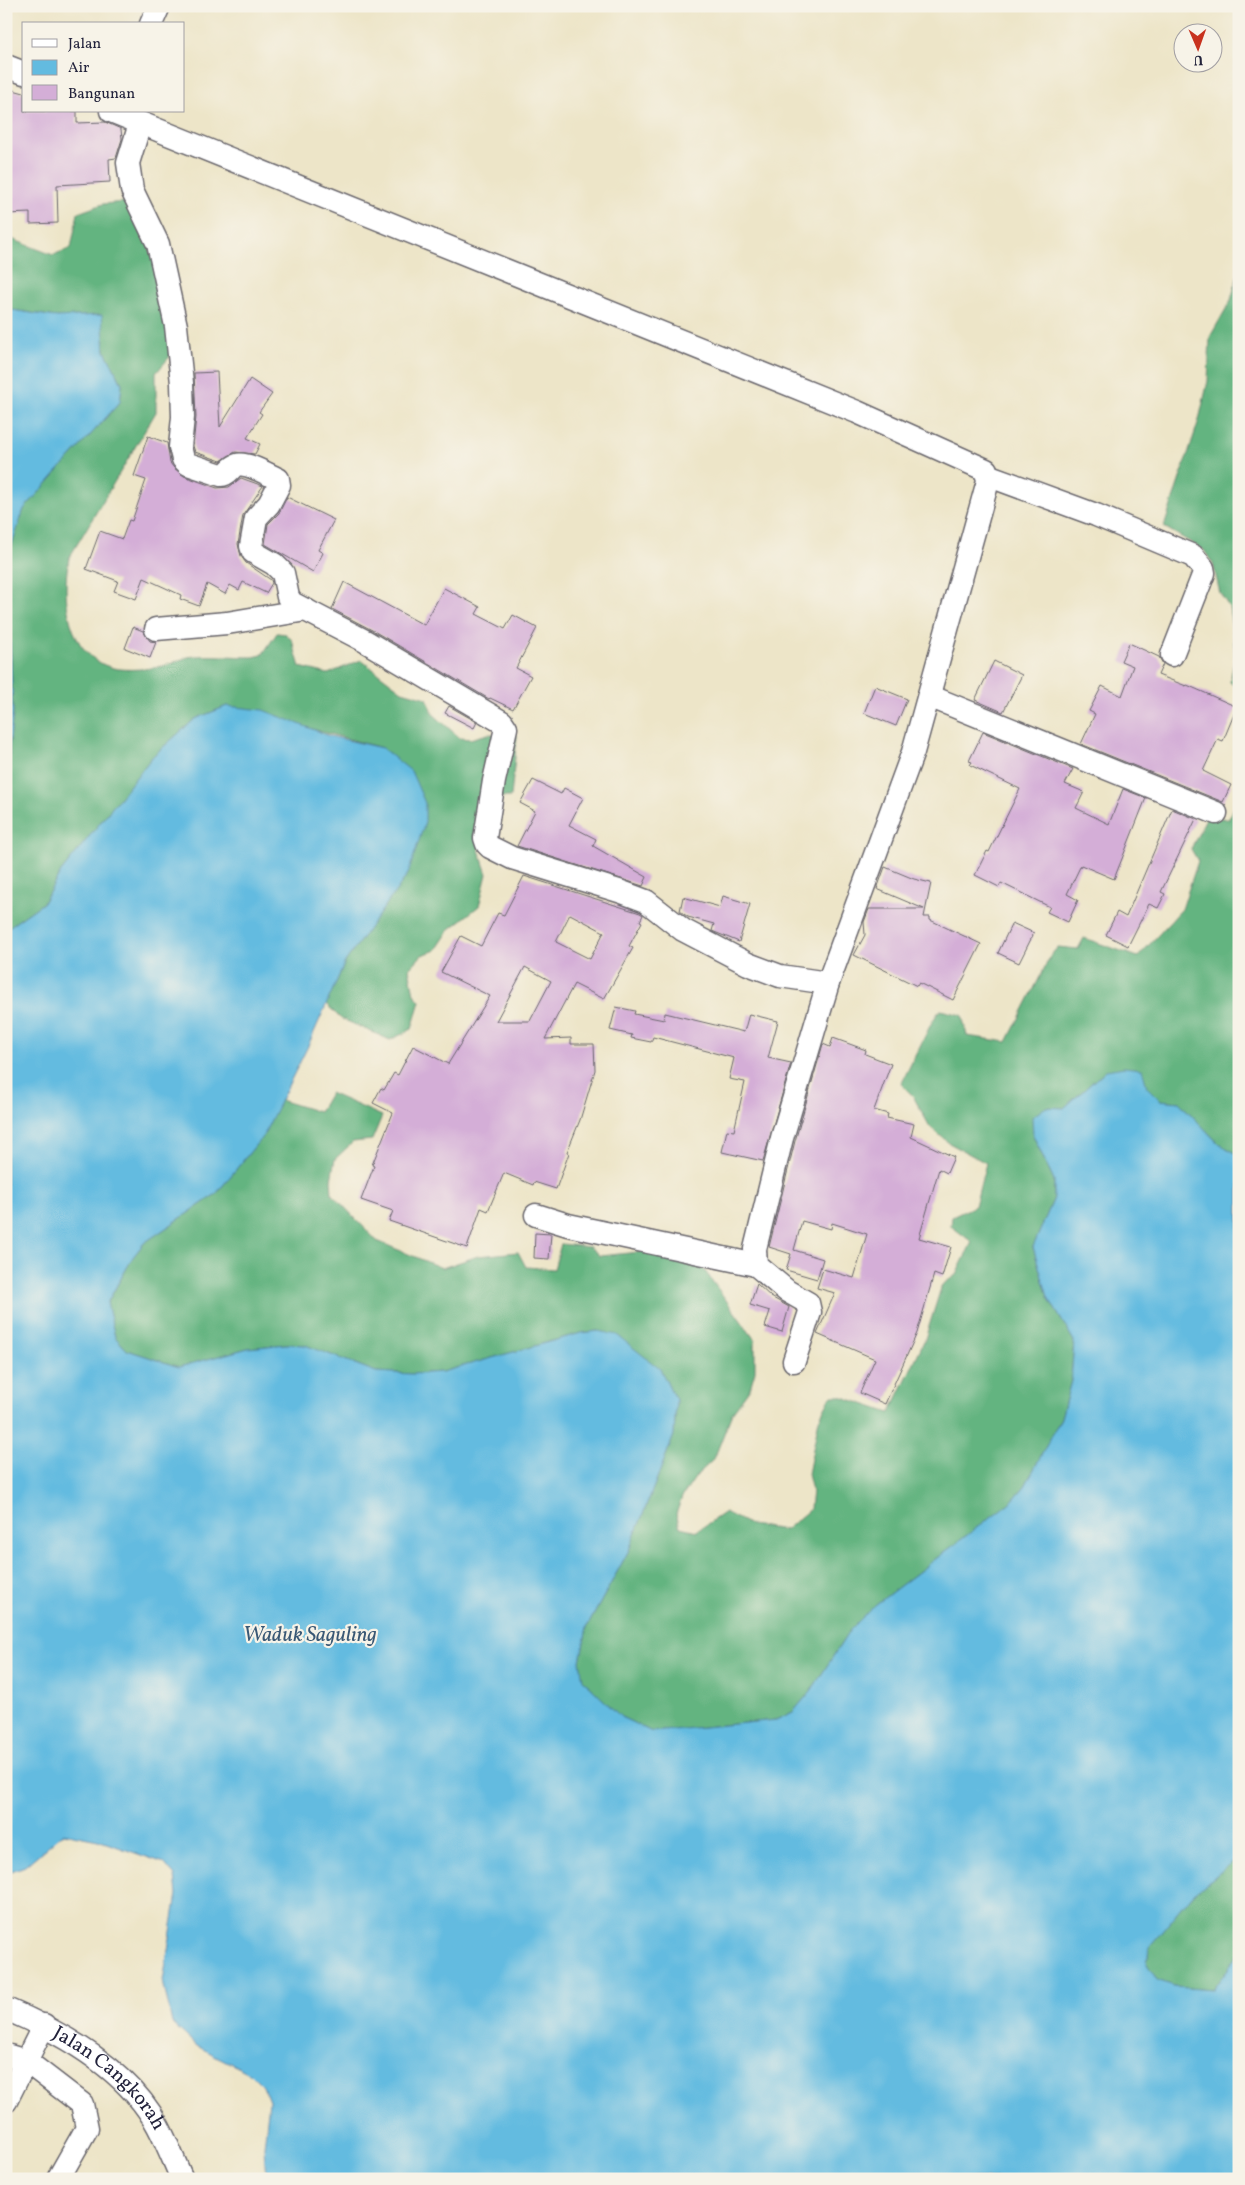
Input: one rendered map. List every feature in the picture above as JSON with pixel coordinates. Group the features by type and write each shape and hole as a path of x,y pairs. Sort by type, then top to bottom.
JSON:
{"street":[{"path":"152,22 159,6"},
{"path":"6,66 22,72"},
{"path":"112,112 857,412 986,470 988,481 913,752 828,983 782,1138 755,1249 756,1265"},
{"path":"140,124 128,163 132,190 158,244 176,326 182,383 183,417 180,447 183,460 188,464 221,475 226,474 234,466 242,464 278,479 280,485 269,504 256,518 251,546 254,552 274,564 283,573 288,597 292,603 365,641 502,722 506,728 494,781 486,838 487,844 490,847 512,858 646,901 683,930 757,967 780,976 828,983"},
{"path":"987,475 1096,515 1193,556 1203,568 1204,573 1172,655"},
{"path":"156,629 227,623 306,610"},
{"path":"929,696 1216,813"},
{"path":"536,1216 568,1225 756,1265 786,1291 808,1303 810,1312 794,1361"},
{"name":"Jalan Cangkorah","path":"6,2009 44,2025 94,2056 134,2093 158,2126 182,2179"},
{"path":"6,2101 16,2058 44,2025"},
{"path":"16,2058 82,2104 87,2128 58,2179"}],"green space":[{"path":"125,202 140,221 157,271 172,354 156,373 156,412 69,558 66,590 67,606 77,638 86,651 98,661 113,668 147,668 195,656 253,657 262,655 277,633 286,634 292,640 300,667 328,674 361,660 402,691 427,698 433,714 460,738 470,739 488,734 517,736 511,797 501,797 479,850 487,874 479,906 450,929 436,950 422,955 409,969 414,994 420,1001 412,1029 390,1040 340,1018 326,1004 345,962 408,874 382,748 227,706 195,719 153,756 61,872 43,903 6,929 9,748 13,712 7,559 24,509 120,402 122,384 105,351 101,315 56,317 6,309 6,238 53,255 71,248 78,213 103,204"},
{"path":"1239,272 1239,690 1230,682 1235,657 1234,640 1229,607 1220,593 1213,564 1204,550 1164,527 1199,420 1208,381 1210,337 1231,300"},
{"path":"1239,799 1239,1155 1219,1144 1179,1102 1160,1100 1147,1087 1106,1070 1064,1108 1046,1107 1033,1135 1054,1181 1054,1198 1033,1247 1048,1297 1074,1341 1071,1381 1061,1418 1025,1486 1012,1501 875,1605 850,1630 811,1691 793,1712 776,1720 652,1732 621,1717 582,1680 580,1661 587,1627 629,1550 674,1435 676,1400 598,1331 581,1333 442,1372 412,1374 376,1372 305,1345 286,1344 248,1348 179,1367 127,1350 115,1337 107,1303 133,1257 144,1243 216,1194 263,1136 280,1100 319,1112 330,1093 382,1116 372,1140 353,1142 335,1159 331,1180 332,1194 377,1241 442,1268 478,1256 518,1252 526,1267 554,1269 561,1244 590,1247 600,1256 658,1250 702,1267 755,1340 755,1371 750,1388 732,1413 714,1459 697,1475 682,1497 676,1514 680,1527 697,1531 725,1512 750,1525 785,1530 810,1509 812,1491 808,1474 819,1419 831,1396 840,1396 890,1413 925,1339 942,1285 956,1275 972,1242 951,1226 952,1217 975,1206 986,1163 949,1143 930,1127 913,1096 901,1084 932,1022 940,1010 962,1015 967,1036 1007,1042 1051,955 1058,947 1078,949 1084,938 1138,957 1182,909 1198,861 1191,849 1207,816 1228,819"},
{"path":"1239,1857 1239,1954 1213,1989 1174,1986 1156,1980 1147,1964 1149,1947 1193,1894"}],"water":[{"path":"6,309 56,317 102,315 105,351 122,384 120,402 24,509 7,559 13,712 9,748 6,832"},
{"name":"Waduk Saguling","path":"227,706 263,710 330,736 382,748 411,771 425,803 425,822 408,874 345,962 308,1046 263,1136 216,1194 144,1243 133,1257 107,1303 115,1337 127,1350 179,1367 248,1348 286,1344 305,1345 376,1372 412,1374 442,1372 581,1333 598,1331 617,1335 660,1369 676,1400 674,1435 629,1550 587,1627 580,1661 583,1680 621,1717 652,1732 776,1720 793,1712 811,1691 850,1630 875,1605 1012,1501 1025,1486 1061,1418 1071,1381 1074,1341 1048,1297 1033,1247 1054,1198 1054,1181 1033,1135 1032,1117 1046,1107 1064,1108 1106,1070 1124,1067 1142,1069 1147,1087 1160,1100 1179,1102 1219,1144 1239,1155 1239,1857 1193,1894 1149,1947 1147,1964 1157,1980 1174,1986 1213,1989 1239,1954 1239,2179 266,2179 264,2147 269,2101 263,2086 251,2074 197,2046 172,2023 163,1981 177,1894 175,1876 164,1863 98,1840 63,1833 25,1866 6,1873 6,929 43,903 61,872 153,756 195,719"}],"building":[{"path":"6,88 22,92 22,112 77,112 77,123 105,122 121,129 122,139 116,158 109,159 110,182 57,185 58,223 30,224 30,213 6,214"},
{"path":"217,372 220,427 250,379 272,394 259,412 262,414 247,438 260,444 255,454 235,452 221,461 195,452 193,446 196,417 194,373"},
{"path":"148,436 167,443 170,463 184,476 217,488 229,487 241,478 263,486 243,515 238,544 241,556 246,563 271,580 272,583 266,593 243,582 239,590 230,585 225,594 207,584 199,606 180,599 181,595 144,578 136,599 114,591 118,581 86,569 100,531 122,539 129,520 132,521 146,480 134,476"},
{"path":"287,497 334,520 318,550 323,553 313,572 265,544 268,524 279,513"},
{"path":"344,582 424,625 444,588 480,607 476,614 505,629 513,615 537,628 516,668 531,676 513,709 489,699 372,630 332,609"},
{"path":"133,627 143,631 150,641 156,642 150,658 125,648"},
{"path":"1129,643 1159,657 1163,664 1158,675 1187,685 1237,707 1223,741 1218,739 1203,771 1231,785 1223,802 1081,744 1095,714 1089,711 1102,686 1122,696 1133,666 1121,661"},
{"path":"994,661 1022,675 1003,712 975,700"},
{"path":"875,686 907,699 896,726 864,713"},
{"path":"449,706 477,722 474,728 445,713"},
{"path":"983,732 1073,769 1065,784 1084,792 1076,808 1109,824 1123,789 1146,798 1114,879 1081,865 1067,894 1078,900 1068,922 1047,912 1050,907 1001,883 999,887 975,875 987,851 989,852 1020,789 970,765 972,762 969,761"},
{"path":"533,780 561,794 564,788 583,798 569,825 596,839 593,846 647,877 643,886 517,846 535,811 520,803"},
{"path":"1172,809 1196,819 1161,892 1165,894 1158,908 1149,904 1128,946 1106,935 1117,912 1126,917"},
{"path":"885,867 914,879 931,883 924,917 930,917 930,920 981,944 953,1000 919,983 917,986 854,955 865,935 864,922 869,909 924,909 877,889"},
{"path":"524,876 643,915 640,921 642,922 629,946 633,948 604,999 574,984 545,1039 571,1038 571,1044 594,1044 595,1070 556,1189 534,1182 533,1185 504,1173 488,1211 481,1208 467,1248 389,1221 393,1211 361,1200 374,1166 372,1165 393,1113 373,1103 381,1088 384,1090 394,1073 398,1075 413,1046 448,1064 490,996 441,972 461,936 481,946 498,913 504,915","holes":["570,914 604,932 590,959 556,942","525,967 551,981 530,1021 496,1021"]},
{"path":"723,896 750,904 739,942 712,931 714,924 688,917 680,911 683,897 720,907"},
{"path":"1012,923 1034,933 1019,963 998,953"},
{"path":"616,1007 635,1011 634,1014 664,1020 665,1013 744,1032 749,1014 778,1021 768,1058 791,1063 763,1161 722,1152 727,1130 734,1131 745,1082 729,1079 734,1058 653,1037 651,1042 631,1038 632,1035 610,1030"},
{"path":"833,1038 866,1050 865,1054 891,1064 874,1110 888,1114 887,1118 914,1124 911,1137 954,1157 947,1173 939,1169 919,1238 951,1247 942,1277 934,1274 917,1333 885,1404 860,1393 875,1359 817,1334 835,1293 817,1288 823,1269 854,1278 867,1234 832,1223 831,1229 802,1221 794,1250 823,1259 817,1279 786,1270 791,1254 769,1247 795,1141 823,1044 830,1047"},
{"path":"535,1233 551,1234 549,1259 534,1258"},
{"path":"757,1284 771,1297 789,1307 782,1332 765,1327 770,1311 750,1305"}]}
